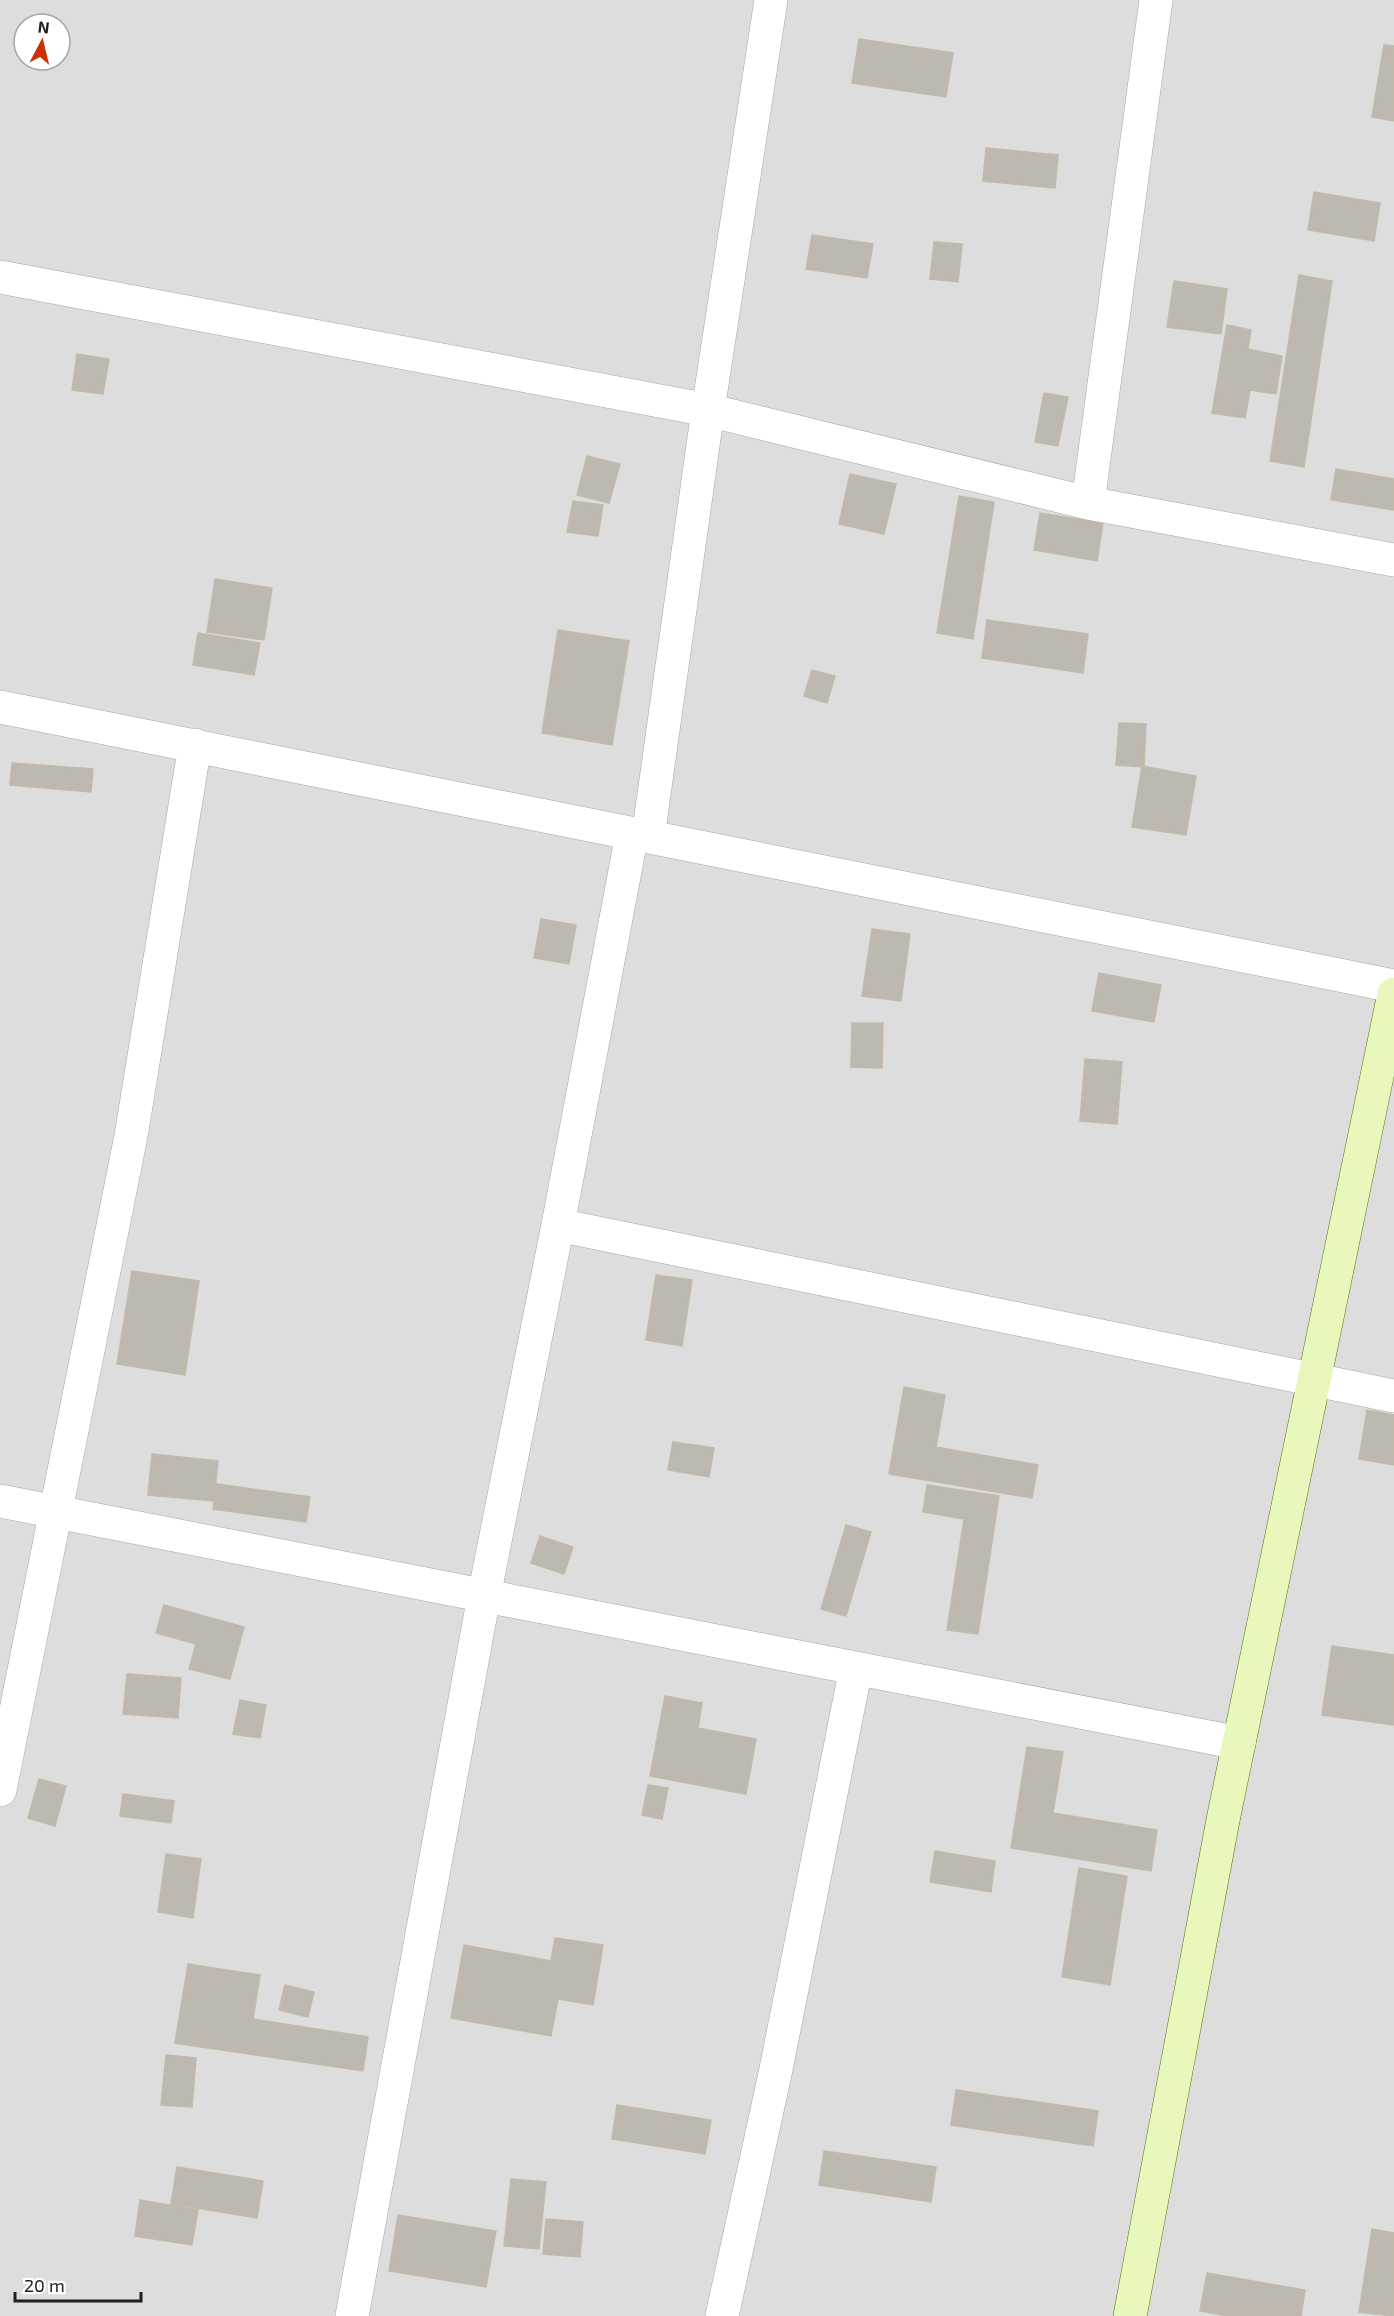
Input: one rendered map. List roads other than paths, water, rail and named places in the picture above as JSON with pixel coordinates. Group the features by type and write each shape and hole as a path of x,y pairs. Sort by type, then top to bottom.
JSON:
{"street":[{"path":"352,2316 483,1596 640,836 771,0"},
{"path":"1088,503 1156,0"},
{"path":"0,277 708,410 1088,503 1394,560"},
{"path":"0,707 1394,986"},
{"path":"0,1790 131,1136 195,745"},
{"path":"1130,2316 1239,1743 1394,994"},
{"path":"558,1225 1394,1396"},
{"path":"0,1501 1239,1743"},
{"path":"722,2316 775,2074 856,1668"}]}
